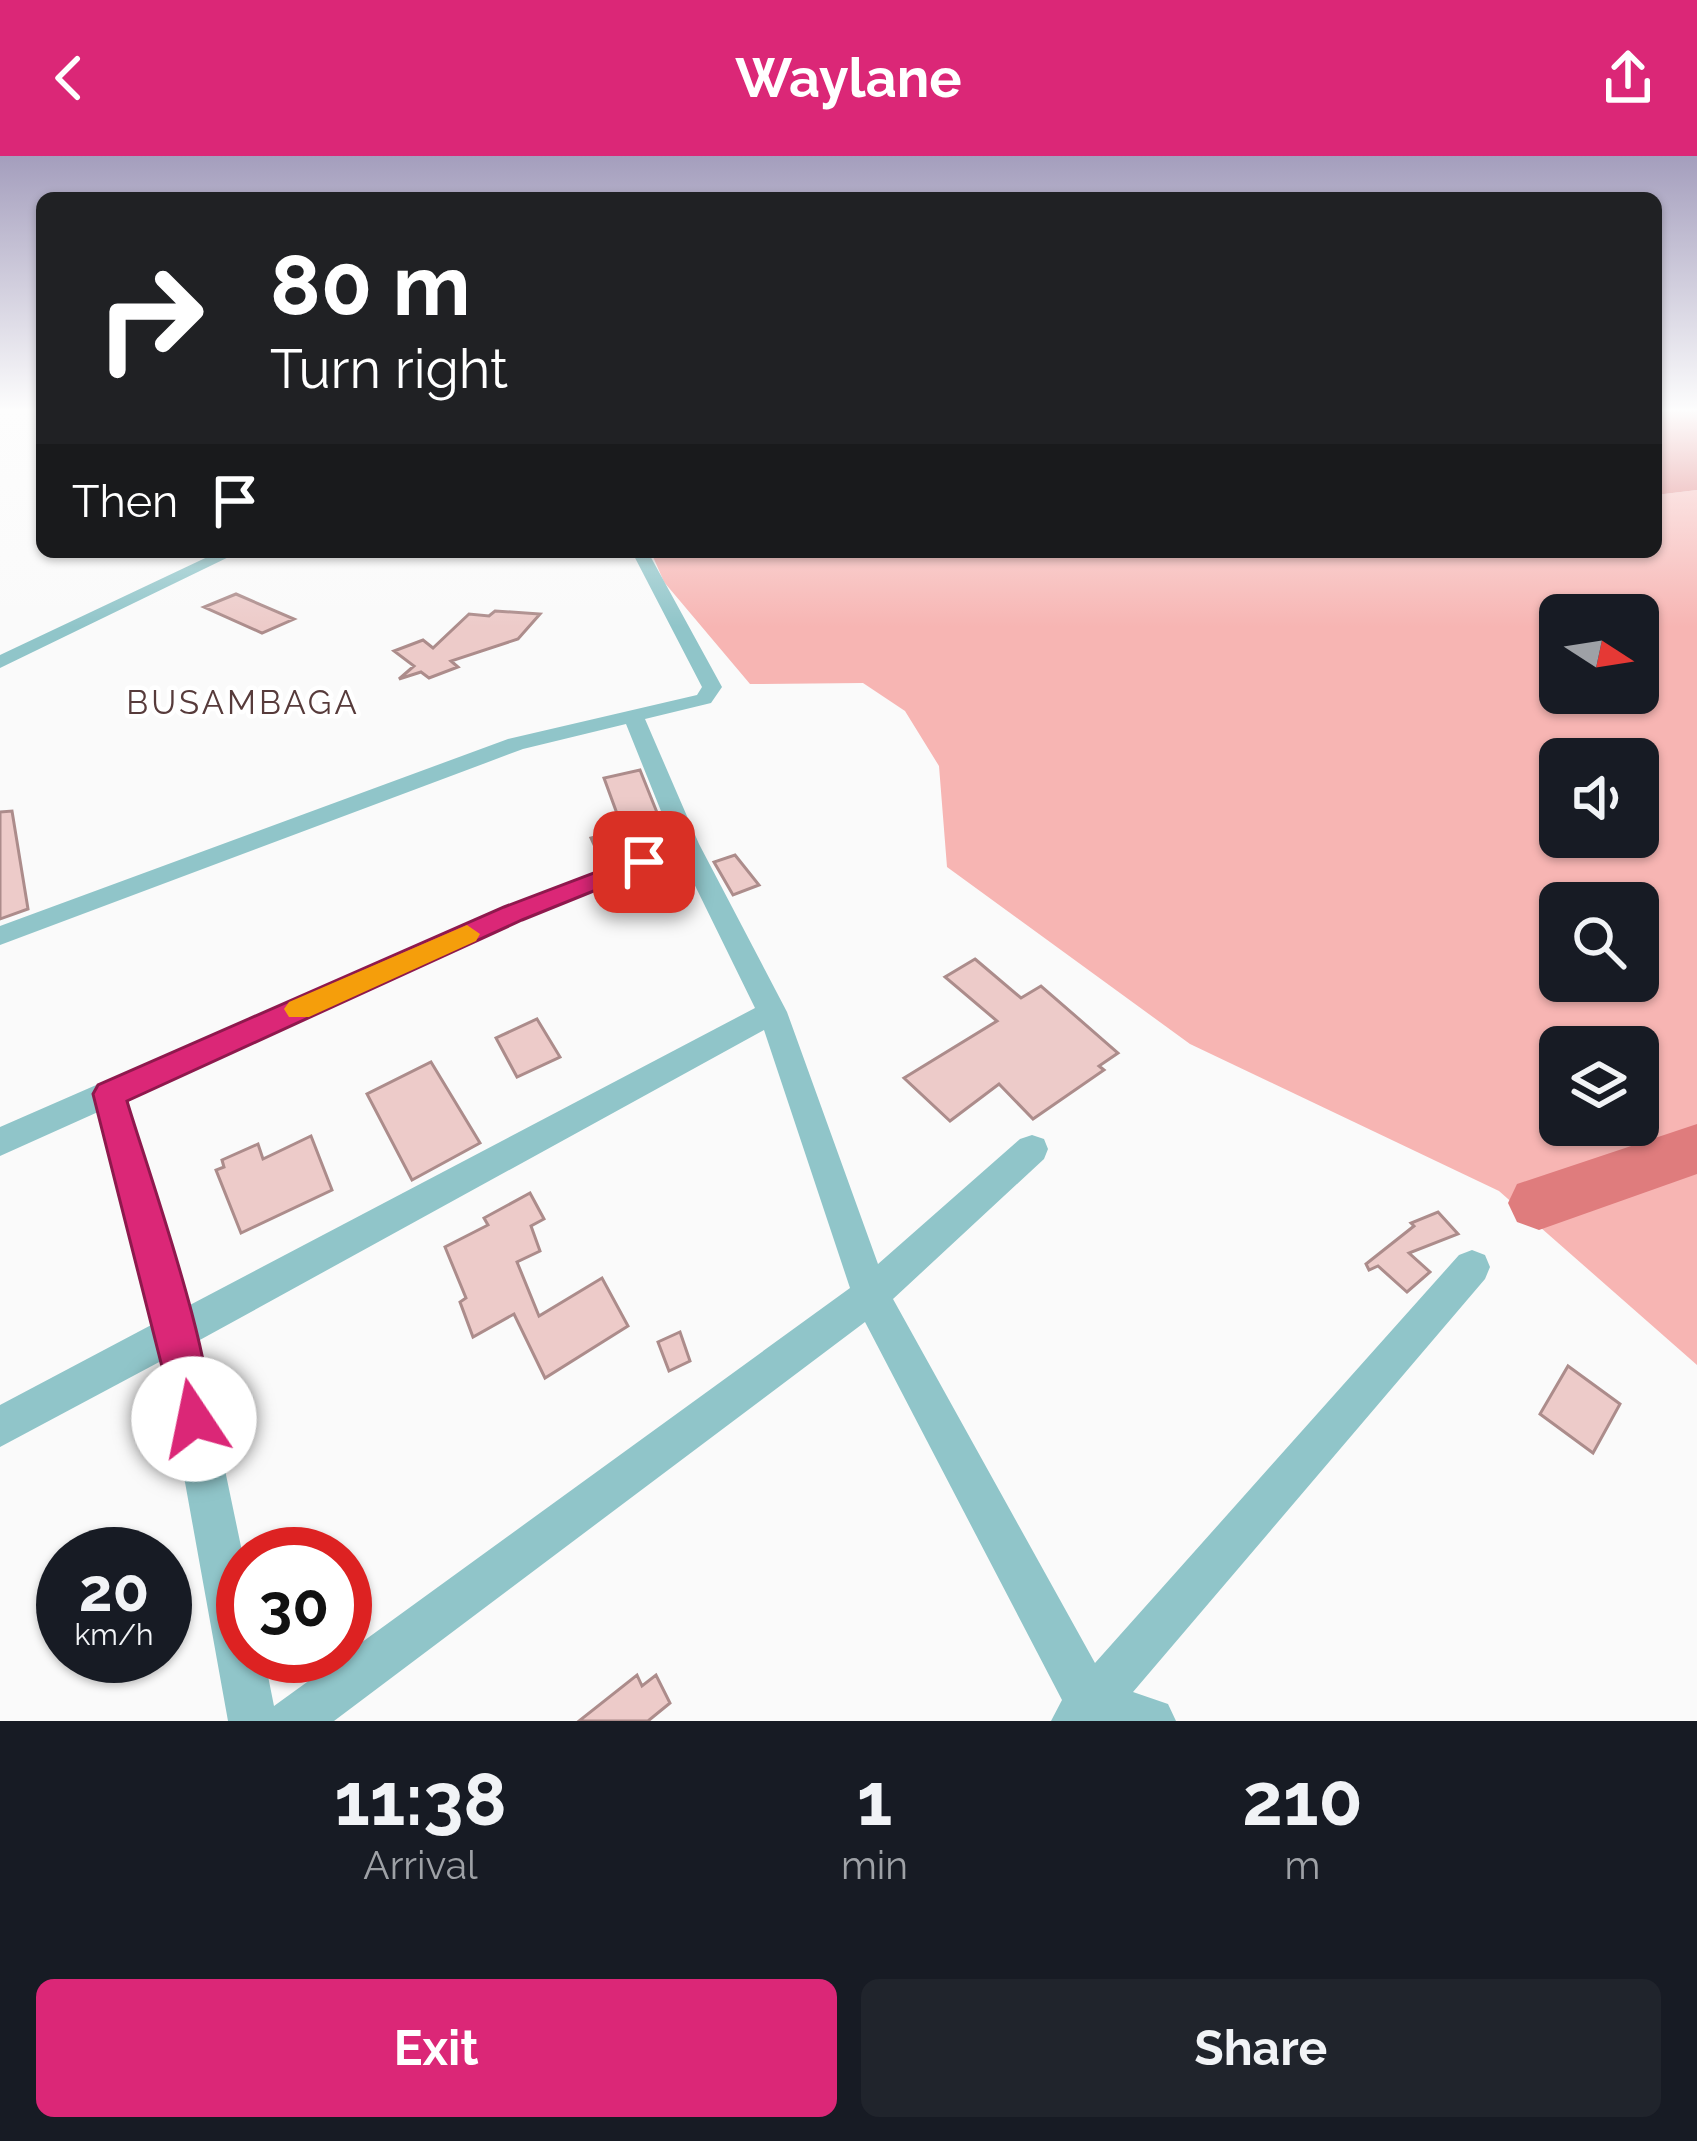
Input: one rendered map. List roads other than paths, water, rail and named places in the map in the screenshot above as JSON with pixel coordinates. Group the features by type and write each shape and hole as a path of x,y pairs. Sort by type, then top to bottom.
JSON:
{"street":[{"path":"0,662 218,558"},
{"path":"0,936 516,744 691,703 712,692 643,558"},
{"path":"633,716 687,844 772,1012 871,1295 1084,1713"},
{"path":"0,1142 513,913 687,844"},
{"path":"0,1427 772,1012"},
{"path":"109,1094 176,1333 253,1721"},
{"path":"293,1721 871,1295 1032,1149"},
{"path":"1084,1713 1472,1267"},
{"path":"1084,1713 1151,1721"}],"waterway":[{"path":"1539,1203 1697,1149"}],"district":[{"name":"BUSAMBAGA","path":"243,702"}]}
